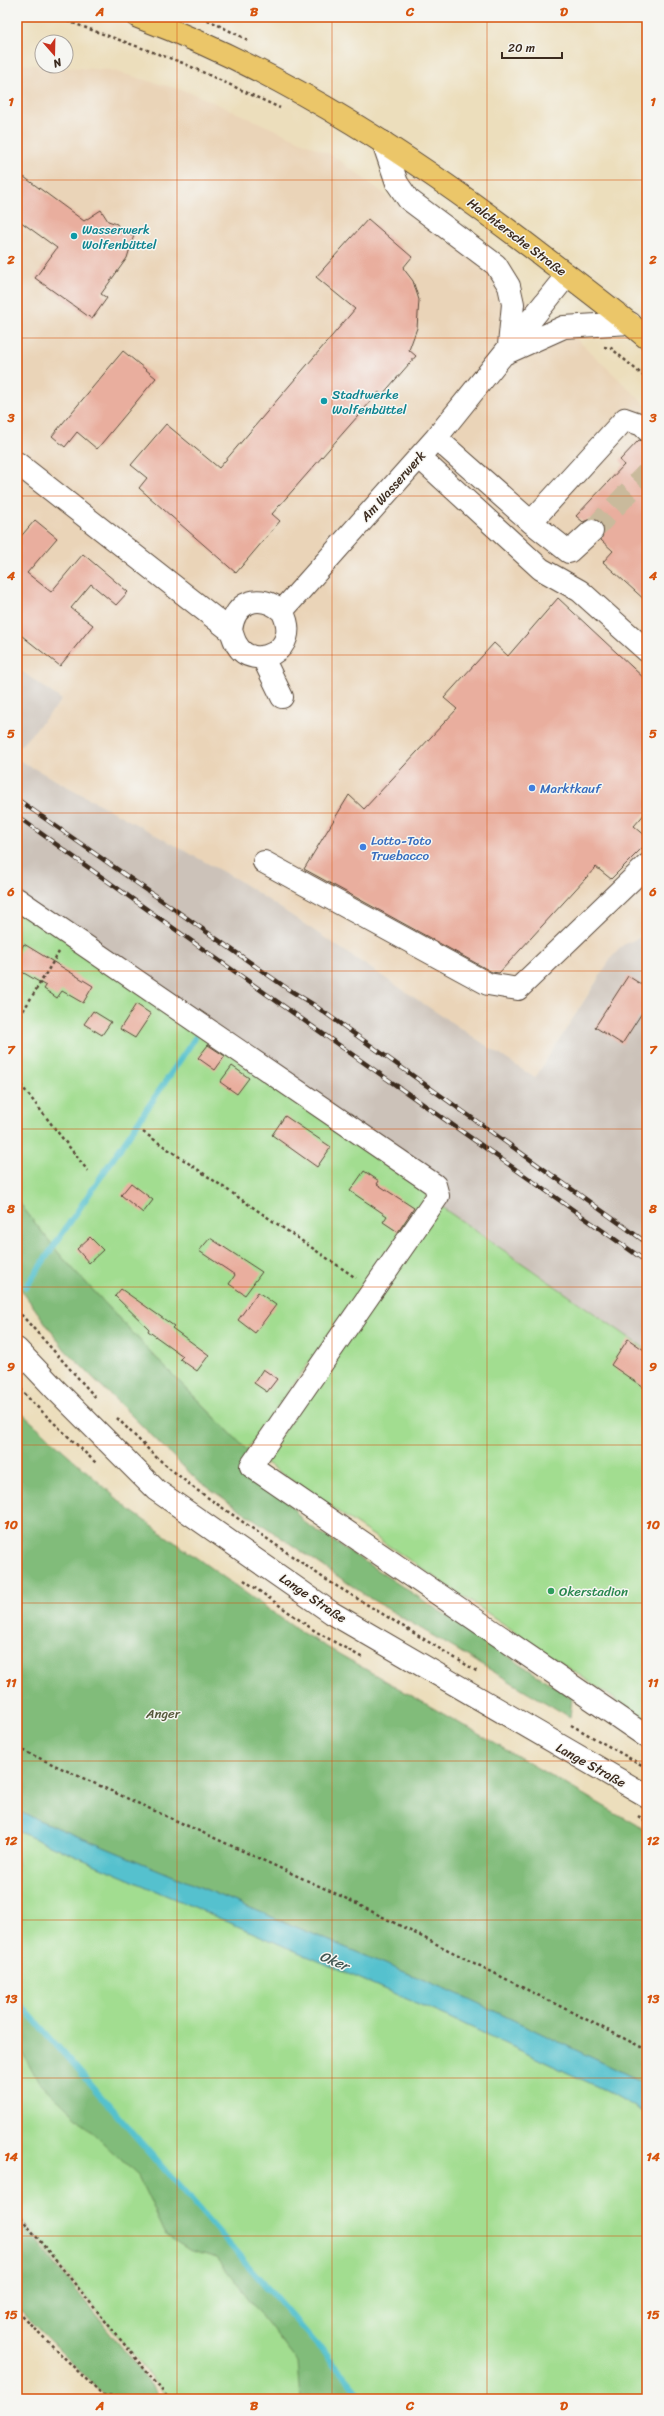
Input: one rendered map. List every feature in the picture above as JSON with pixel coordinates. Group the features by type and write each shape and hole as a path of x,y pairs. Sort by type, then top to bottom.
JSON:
{"main road":[{"name":"Halchtersche Straße","path":"138,17 241,60 383,142 476,205 630,323 647,338"}],"street":[{"path":"383,142 397,182 408,199 496,265 509,286 513,304 504,351"},
{"name":"Am Wasserwerk","path":"282,611 436,438 504,351 567,275"},
{"name":"Am Wasserwerk","path":"504,351 564,327 630,323"},
{"path":"531,522 625,419 642,425 647,430"},
{"path":"436,438 531,522 569,552 592,531"},
{"path":"419,457 541,569 580,590 647,651"},
{"path":"17,463 231,631"},
{"path":"263,600 273,603 282,611 288,620 289,631 286,642 280,649 263,658 248,656 237,646 231,631 232,621 240,608 251,601 263,600"},
{"path":"263,658 282,697"},
{"path":"264,862 488,984 518,989 647,865"},
{"path":"17,899 435,1185 438,1196 251,1466 647,1737"},
{"name":"Lange Straße","path":"17,1349 156,1490 332,1613 647,1796"}],"path":[{"path":"56,17 183,63 287,111"},
{"path":"597,345 612,348 647,379"},
{"path":"17,1021 70,935"},
{"path":"17,1080 88,1171"},
{"path":"143,1132 373,1290"},
{"path":"17,1310 100,1402"},
{"path":"111,1413 156,1457 194,1488 325,1579 481,1673"},
{"path":"568,1723 647,1768"},
{"path":"17,1748 339,1895 647,2050"},
{"path":"17,2213 169,2399"},
{"path":"17,2311 102,2395 169,2399"}],"shaded area":[{"path":"17,64 34,65 34,74 74,74 74,68 110,70 192,93 332,155 564,327 647,406 647,934 638,937 601,973 535,1078 238,880 17,759 17,750 62,700 17,668"},
{"path":"17,668 62,700 17,750"},
{"path":"17,759 238,880 535,1078 612,957 623,945 647,934 647,1350 440,1206 17,899"}],"green space":[{"path":"17,898 435,1185 247,1450 160,1362 61,1256 17,1200"},
{"path":"17,1200 61,1256 160,1362 247,1450 304,1522 572,1698 570,1717 371,1599 197,1480 65,1350 17,1284"},
{"name":"Okerstadion","path":"440,1206 647,1350 647,1721 263,1461"},
{"name":"Anger","path":"17,1409 131,1511 299,1631 647,1831 647,2084 467,1998 17,1811"},
{"path":"17,1831 451,2018 611,2093 647,2114 647,2399 169,2399 17,2213"},
{"path":"17,2000 364,2399 301,2399 298,2362 217,2258 189,2250 166,2235 138,2176 39,2082 17,2043"},
{"path":"17,2216 163,2399 108,2399 17,2308"}],"water":[{"name":"Oker","path":"17,1811 467,1998 647,2084 647,2114 611,2093 451,2018 17,1831"}],"building":[{"name":"Wasserwerk Wolfenbüttel","path":"24,177 84,221 101,210 108,221 117,224 120,231 134,235 127,258 101,294 107,298 92,319 35,278 57,248 17,219 17,187"},
{"name":"Stadtwerke Wolfenbüttel","path":"368,219 412,257 403,268 413,281 419,300 417,328 409,350 416,356 382,395 379,392 272,514 280,521 236,573 139,488 147,478 131,465 166,424 219,468 355,309 316,277"},
{"path":"123,351 156,378 97,449 77,432 65,447 52,436"},
{"path":"639,440 647,442 647,602 603,562 613,551 601,540 604,529 601,523 590,519 583,522 576,516 624,465 620,460"},
{"path":"35,520 57,538 27,573 51,592 83,554 128,592 116,605 91,584 71,608 93,625 60,666 17,632 17,541"},
{"path":"558,598 647,681 647,811 634,826 647,837 647,843 611,879 596,867 499,973 492,972 304,869 349,795 364,809 457,709 444,698 494,643 508,656"},
{"path":"24,944 93,986 83,1003 62,991 57,998 44,989 46,986 17,969 17,956"},
{"path":"628,976 647,988 647,1005 622,1044 595,1027"},
{"path":"136,1004 151,1014 135,1038 120,1029"},
{"path":"93,1011 111,1022 102,1035 84,1024"},
{"path":"208,1045 225,1056 215,1070 198,1058"},
{"path":"232,1066 249,1078 237,1094 220,1082"},
{"path":"285,1116 331,1147 317,1167 272,1135"},
{"path":"364,1171 379,1181 377,1184 414,1208 398,1232 383,1222 387,1216 350,1191"},
{"path":"131,1183 153,1200 143,1213 121,1195"},
{"path":"90,1237 103,1250 89,1263 77,1249"},
{"path":"210,1238 262,1272 245,1295 229,1284 235,1275 199,1251"},
{"path":"121,1289 174,1326 172,1328 209,1355 197,1371 180,1359 183,1356 148,1331 149,1329 115,1296"},
{"path":"258,1292 276,1305 255,1333 238,1320"},
{"path":"628,1339 647,1352 647,1390 611,1365"},
{"path":"263,1369 277,1379 267,1392 254,1383"}],"waterway":[{"path":"26,1287 195,1038"},
{"path":"17,2000 364,2399"}],"tunnel":[{"path":"592,531 647,473"}],"railway":[{"path":"17,799 288,989 314,1005 647,1243"},
{"path":"17,816 252,984 647,1262"}],"place":[{"name":"Wasserwerk Wolfenbüttel","path":"74,236"},
{"name":"Stadtwerke Wolfenbüttel","path":"324,401"},
{"name":"Marktkauf","path":"532,788"},
{"name":"Lotto-Toto Truebacco","path":"363,847"},
{"name":"Okerstadion","path":"551,1591"}]}
